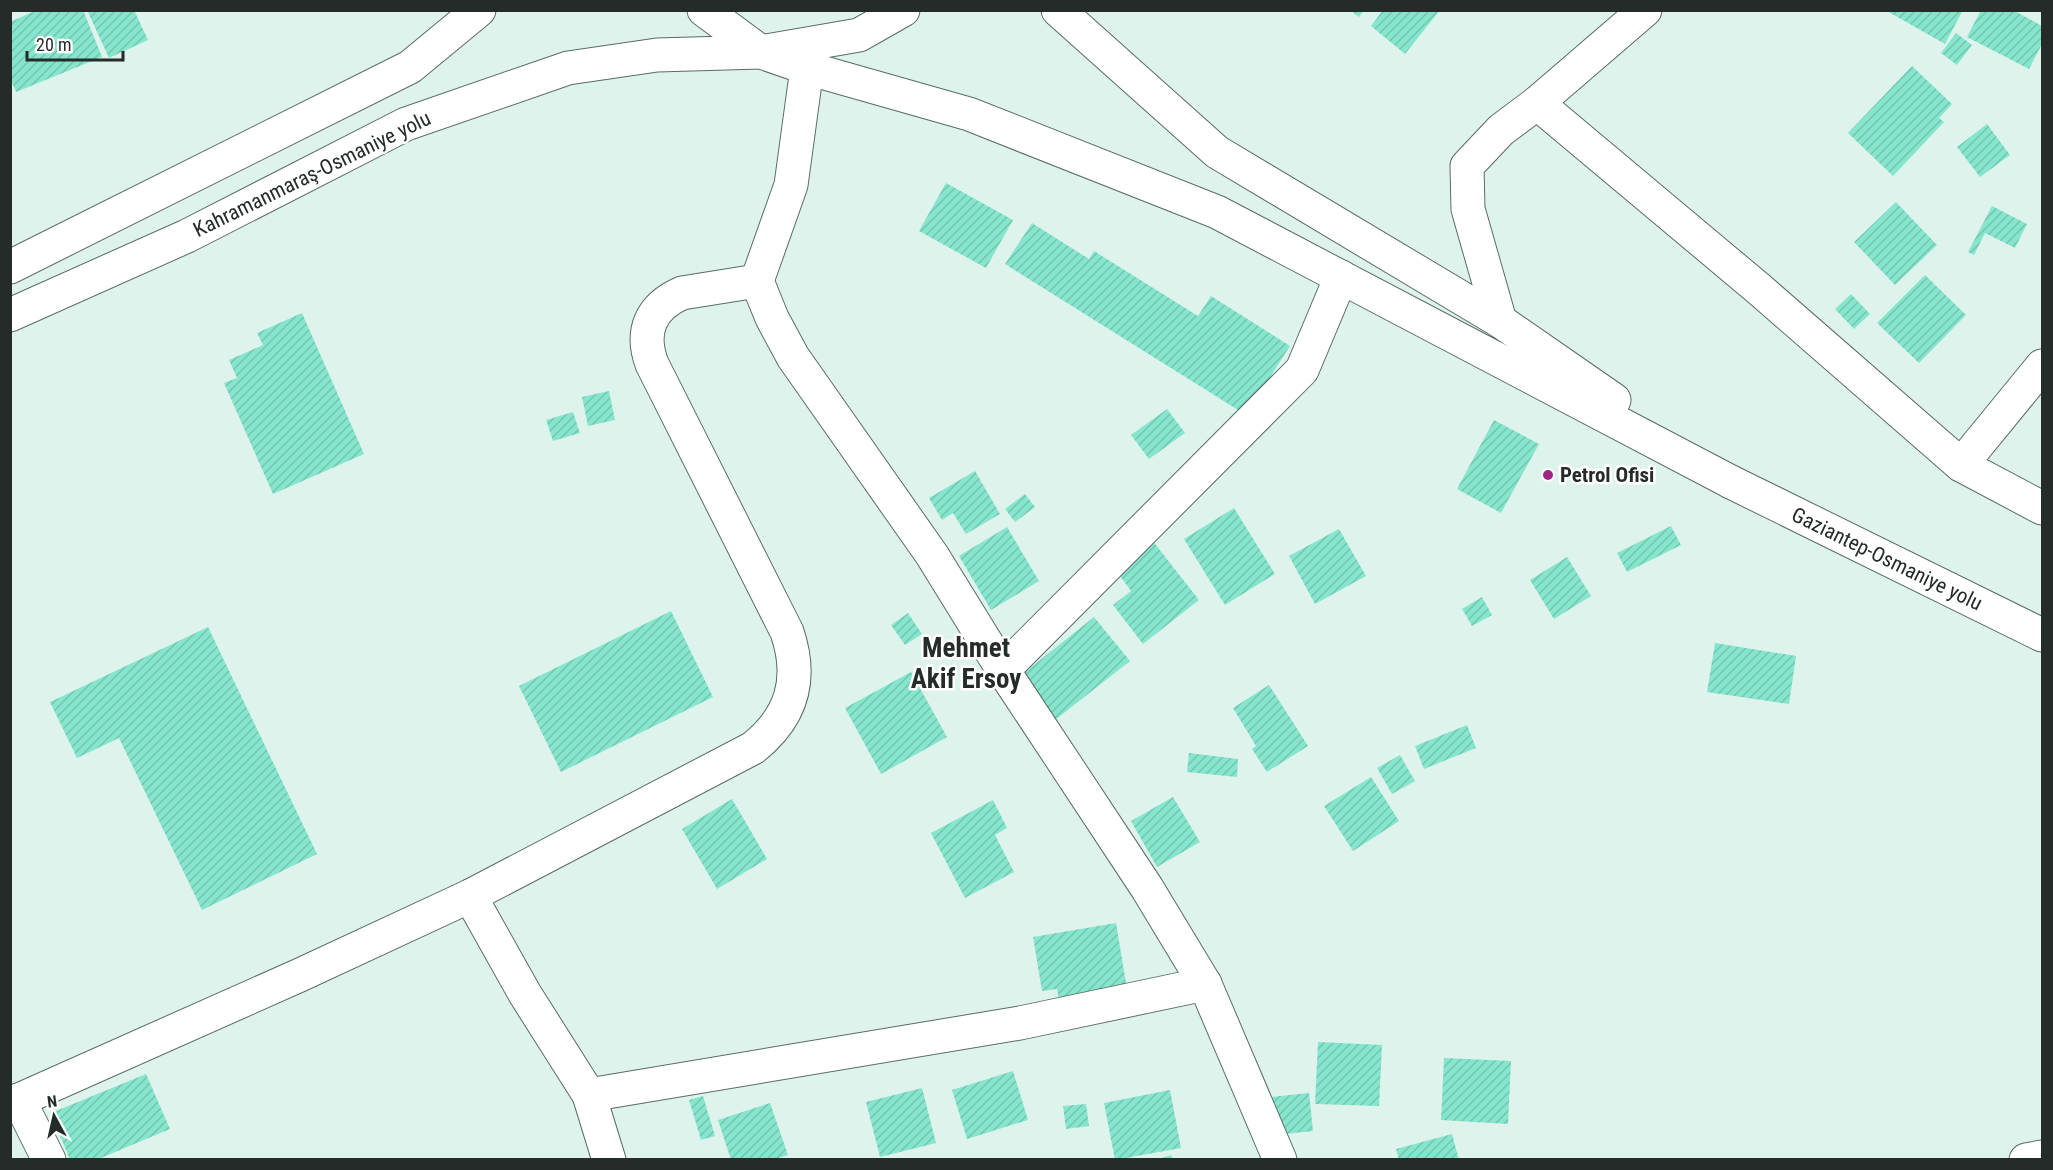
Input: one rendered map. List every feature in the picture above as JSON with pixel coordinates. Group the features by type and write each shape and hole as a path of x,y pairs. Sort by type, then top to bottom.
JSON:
{"main road":[{"path":"10,267 410,68 479,10"},
{"path":"704,10 761,52 807,68 969,114 1217,212 1731,482"},
{"name":"Kahramanmaraş-Osmaniye yolu","path":"10,315 187,236 406,124 568,69 657,55 761,52 859,35 903,10"},
{"path":"1058,10 1217,153 1500,321 1731,482"},
{"path":"1500,321 1468,208 1467,166 1501,130 1537,103 1645,10"},
{"path":"807,68 791,185 757,281 772,318 793,357 932,555 1003,670 1147,888 1205,984 1280,1160"},
{"path":"1537,103 1759,289 1961,465 2043,508"},
{"path":"1003,670 1302,370 1341,277"},
{"path":"49,1160 15,1101 300,975 470,896 753,748 767,738 786,711 795,679 795,663 787,632 652,364 646,340 653,315 671,298 682,293 757,281"},
{"path":"1961,465 2043,366"},
{"name":"Gaziantep-Osmaniye yolu","path":"1731,482 2043,635"},
{"path":"470,896 525,994 589,1095 609,1160"},
{"path":"589,1095 1020,1023 1205,984"},
{"path":"2026,1160 2043,1157"}],"building":[{"path":"37,10 83,10 102,57 16,92 10,78 10,22"},
{"path":"87,10 134,10 148,40 109,58"},
{"path":"1350,10 1364,10 1359,17"},
{"path":"1383,10 1440,10 1405,54 1371,26"},
{"path":"1885,10 1963,10 1945,44"},
{"path":"1981,10 2013,10 2042,26 2042,44 2029,69 1967,37"},
{"path":"1956,33 1972,45 1957,65 1941,53"},
{"path":"1912,66 1952,104 1939,118 1944,122 1893,176 1848,133"},
{"path":"1987,124 2010,155 1980,177 1957,147"},
{"path":"946,183 1013,220 986,268 919,231"},
{"path":"1896,202 1937,245 1895,285 1854,242"},
{"path":"1992,206 2027,224 2015,248 1985,233 1974,255 1968,252"},
{"path":"1032,223 1089,259 1094,251 1198,316 1211,296 1290,346 1246,415 1005,264"},
{"path":"1925,275 1966,315 1919,363 1877,323"},
{"path":"1851,294 1870,314 1854,329 1835,309"},
{"path":"302,313 364,454 273,494 224,383 237,378 229,360 263,345 257,333"},
{"path":"609,391 615,420 588,426 582,397"},
{"path":"1167,409 1185,433 1149,459 1131,435"},
{"path":"573,412 580,433 553,441 546,420"},
{"path":"1494,420 1539,444 1501,513 1457,489"},
{"path":"975,471 1000,514 966,534 953,513 942,520 929,498"},
{"path":"1025,494 1035,507 1015,522 1005,509"},
{"path":"1234,508 1275,574 1225,605 1184,539"},
{"path":"1671,526 1681,545 1627,572 1617,553"},
{"path":"1007,527 1039,581 991,610 959,556"},
{"path":"1339,529 1366,576 1315,604 1289,556"},
{"path":"1152,540 1199,600 1143,644 1113,605 1131,591 1115,569"},
{"path":"1567,557 1591,596 1554,619 1530,580"},
{"path":"1482,597 1492,615 1472,626 1462,609"},
{"path":"671,611 713,697 561,772 519,686"},
{"path":"908,613 922,634 905,645 891,625"},
{"path":"1094,617 1130,661 1055,720 1020,676"},
{"path":"208,627 317,854 202,910 119,738 77,758 50,702"},
{"path":"1715,643 1796,656 1789,704 1707,692"},
{"path":"911,672 947,737 881,774 845,708"},
{"path":"1269,685 1308,746 1267,772 1252,749 1256,746 1233,708"},
{"path":"1467,725 1476,748 1424,769 1415,746"},
{"path":"1189,753 1238,759 1237,777 1187,772"},
{"path":"1400,755 1415,781 1392,794 1377,768"},
{"path":"1371,777 1399,821 1353,851 1324,806"},
{"path":"1173,797 1200,842 1157,867 1131,821"},
{"path":"732,799 767,859 717,889 682,829"},
{"path":"993,800 1007,828 995,835 1014,872 965,898 931,833"},
{"path":"1116,923 1128,995 1060,1006 1057,989 1042,991 1033,937"},
{"path":"1318,1042 1382,1045 1379,1106 1315,1104"},
{"path":"1444,1058 1511,1061 1508,1124 1441,1120"},
{"path":"1013,1071 1028,1120 967,1139 952,1090"},
{"path":"146,1074 170,1129 96,1160 70,1160 51,1113"},
{"path":"922,1088 936,1143 880,1157 866,1102"},
{"path":"1170,1090 1181,1148 1115,1160 1104,1103"},
{"path":"1309,1093 1313,1131 1275,1135 1271,1097"},
{"path":"703,1096 715,1136 701,1140 689,1100"},
{"path":"770,1103 788,1155 773,1160 731,1160 718,1120"},
{"path":"1086,1104 1089,1126 1066,1129 1063,1106"},
{"path":"1452,1134 1459,1160 1399,1160 1396,1149"},
{"path":"1171,1155 1173,1160 1159,1160 1159,1159"}],"place":[{"name":"Petrol Ofisi","path":"1548,475"}],"district":[{"name":"Mehmet Akif Ersoy","path":"966,664"}]}
